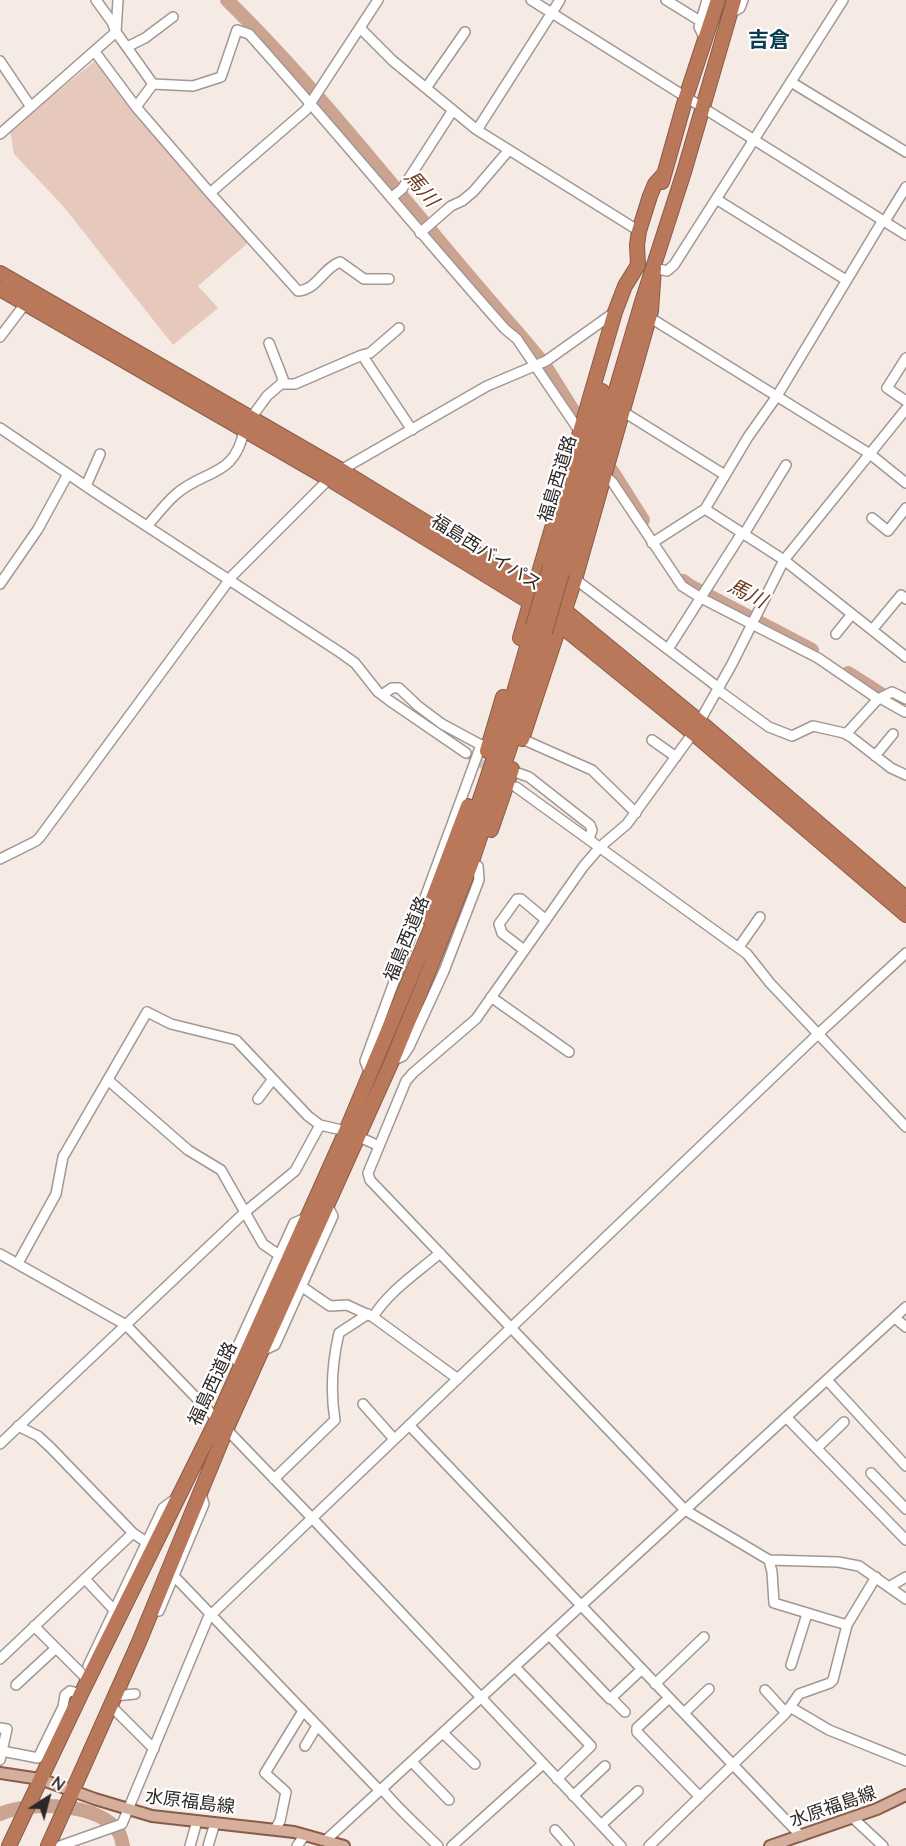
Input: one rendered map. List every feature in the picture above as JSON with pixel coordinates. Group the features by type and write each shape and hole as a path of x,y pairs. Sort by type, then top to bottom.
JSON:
{"highway":[{"name":"福島西道路","path":"562,573 638,265 686,97 718,0"},
{"name":"福島西道路","path":"9,1846 37,1784 178,1497 262,1351 327,1205 370,1074 460,859 539,629 562,573 734,0"},
{"path":"405,991 411,957 476,784 485,743 532,595 615,312 625,286 638,265 639,231 655,184 664,174"},
{"path":"428,973 444,954 478,866 512,771 562,616 562,573 604,474 649,317 654,268"},
{"name":"福島西バイパス","path":"0,273 247,424"},
{"name":"福島西バイパス","path":"0,289 335,474 532,595 562,616 906,898"},
{"name":"福島西道路","path":"48,1846 139,1642 201,1494 241,1365 306,1218 392,1061 428,973 471,864 513,738 539,629"},
{"name":"福島西バイパス","path":"697,727 906,915"}],"main road":[{"name":"水原福島線","path":"0,1773 71,1796 152,1816 275,1829 344,1846"},
{"name":"水原福島線","path":"770,1846 790,1843 801,1836 890,1804 906,1795"}],"street":[{"path":"96,0 153,84"},
{"path":"0,134 116,32 118,0"},
{"path":"210,193 306,110 378,0"},
{"path":"531,0 906,235"},
{"path":"477,130 560,0"},
{"path":"666,0 700,21"},
{"path":"705,39 699,27 707,0"},
{"path":"729,14 740,8 743,0"},
{"path":"654,268 667,271 674,265 843,0"},
{"path":"127,47 145,38 173,17"},
{"path":"360,28 393,61 477,130 639,231"},
{"path":"153,84 192,86 221,77 237,30 249,34 313,98 396,194 421,231 505,329 540,364 580,432"},
{"path":"426,88 465,32"},
{"path":"95,52 136,107 298,291 309,288 332,264 340,262 364,279 389,279"},
{"path":"0,61 31,107"},
{"path":"791,82 906,152"},
{"path":"136,107 153,84"},
{"path":"396,194 453,110"},
{"path":"421,231 473,192 509,150"},
{"path":"654,541 705,509 906,187"},
{"path":"716,199 846,280"},
{"path":"0,337 25,303"},
{"path":"0,859 40,837 230,579 335,474 487,386 540,364 615,312"},
{"path":"649,317 870,454 905,482"},
{"path":"281,384 295,384 370,353 399,328"},
{"path":"147,526 176,494 218,471 232,460 242,443 247,424 267,396 281,384 283,379 269,343"},
{"path":"362,355 412,430"},
{"path":"906,358 887,388 906,401"},
{"path":"906,409 784,560 697,727 636,813 627,824 600,847 583,867 476,1019 413,1072 406,1081 368,1173 370,1180 685,1510 769,1560 838,1562 859,1566 906,1599"},
{"path":"622,411 725,475"},
{"path":"0,428 355,663 382,695 466,753"},
{"path":"86,486 100,454"},
{"path":"668,650 786,465"},
{"path":"0,584 38,529 68,474"},
{"path":"604,474 613,483 654,541 675,579 682,586 754,621 905,712"},
{"path":"872,518 888,531 906,508"},
{"path":"705,509 784,560 906,657"},
{"path":"562,573 769,727 792,736 813,726 846,734 875,756 906,775"},
{"path":"872,630 901,595 906,599"},
{"path":"836,634 852,614"},
{"path":"370,1074 365,1061 485,743 442,724 399,688 392,688 382,695"},
{"path":"846,734 881,697 892,692 906,699"},
{"path":"875,756 893,734"},
{"path":"522,739 592,770 636,813"},
{"path":"652,740 676,757"},
{"path":"512,771 529,777 590,825 592,830 589,839"},
{"path":"516,787 739,947 906,1127"},
{"path":"392,1061 403,1056 409,1047 444,971 479,880 478,866"},
{"path":"524,950 502,933 499,924 502,918 517,899 521,899 546,920"},
{"path":"739,947 760,917"},
{"path":"60,1846 122,1824 211,1615 818,1034 906,953"},
{"path":"491,997 569,1052"},
{"path":"18,1263 56,1194 63,1157 147,1012 171,1024 236,1040 308,1116 320,1125 352,1134 379,1146"},
{"path":"258,1099 273,1079"},
{"path":"108,1080 188,1150 221,1170 263,1244 279,1255"},
{"path":"0,1444 244,1212 295,1171 320,1125"},
{"path":"262,1351 275,1345 333,1216 327,1205"},
{"path":"241,1365 235,1359 235,1352 294,1222 306,1218"},
{"path":"274,1479 335,1420 332,1382 334,1355 339,1333 371,1315 440,1253"},
{"path":"0,1254 126,1325 312,1518 621,1846"},
{"path":"301,1286 330,1306 347,1305 371,1315 458,1379"},
{"path":"326,1840 906,1307"},
{"path":"895,1318 906,1327"},
{"path":"827,1380 906,1466"},
{"path":"363,1404 394,1439"},
{"path":"786,1417 906,1540"},
{"path":"817,1448 844,1422"},
{"path":"409,1425 801,1836"},
{"path":"18,1426 38,1436 133,1533 146,1542"},
{"path":"871,1473 906,1509"},
{"path":"871,1504 886,1489"},
{"path":"139,1642 146,1640 174,1576 204,1504 201,1494"},
{"path":"88,1680 87,1668 146,1542 163,1508 178,1497"},
{"path":"0,1659 133,1533"},
{"path":"769,1560 774,1603 848,1625"},
{"path":"174,1576 317,1726 438,1846"},
{"path":"648,1846 788,1710 800,1694 834,1680 848,1625 876,1577"},
{"path":"889,1587 906,1577"},
{"path":"85,1579 114,1610"},
{"path":"791,1665 807,1614"},
{"path":"34,1626 88,1680"},
{"path":"549,1635 625,1712"},
{"path":"655,1684 704,1637"},
{"path":"16,1685 56,1648"},
{"path":"515,1667 591,1746 557,1779"},
{"path":"611,1698 642,1670"},
{"path":"684,1713 709,1689"},
{"path":"765,1690 788,1710 829,1730 906,1761"},
{"path":"0,1728 7,1729 1,1755 38,1758 63,1707 65,1695 70,1691 81,1694"},
{"path":"135,1694 112,1701 154,1749"},
{"path":"669,1698 637,1728 637,1732 700,1797"},
{"path":"275,1829 280,1821 286,1792 265,1773 303,1711"},
{"path":"306,1746 317,1726"},
{"path":"443,1733 475,1764"},
{"path":"412,1762 449,1800"},
{"path":"452,1846 543,1764"},
{"path":"573,1796 605,1766"},
{"path":"601,1825 638,1791"},
{"path":"853,1818 884,1846"},
{"path":"190,1846 197,1821"},
{"path":"208,1846 215,1823"},
{"path":"555,1830 569,1846"},
{"path":"297,1846 305,1835"}],"shaded area":[{"path":"96,60 124,100 248,243 198,286 218,308 173,345 63,206 14,154 10,130"}],"waterway":[{"name":"馬川","path":"227,0 303,80 518,333 544,364 574,412"},
{"name":"馬川","path":"612,471 643,520"},
{"name":"馬川","path":"683,581 812,650"},
{"name":"馬川","path":"848,673 895,703"},
{"path":"0,1814 28,1807 46,1806 81,1810 97,1815 110,1823 119,1833 123,1846"}],"tunnel":[{"path":"466,753 494,772"}],"district":[{"name":"吉倉","path":"769,41"}]}
